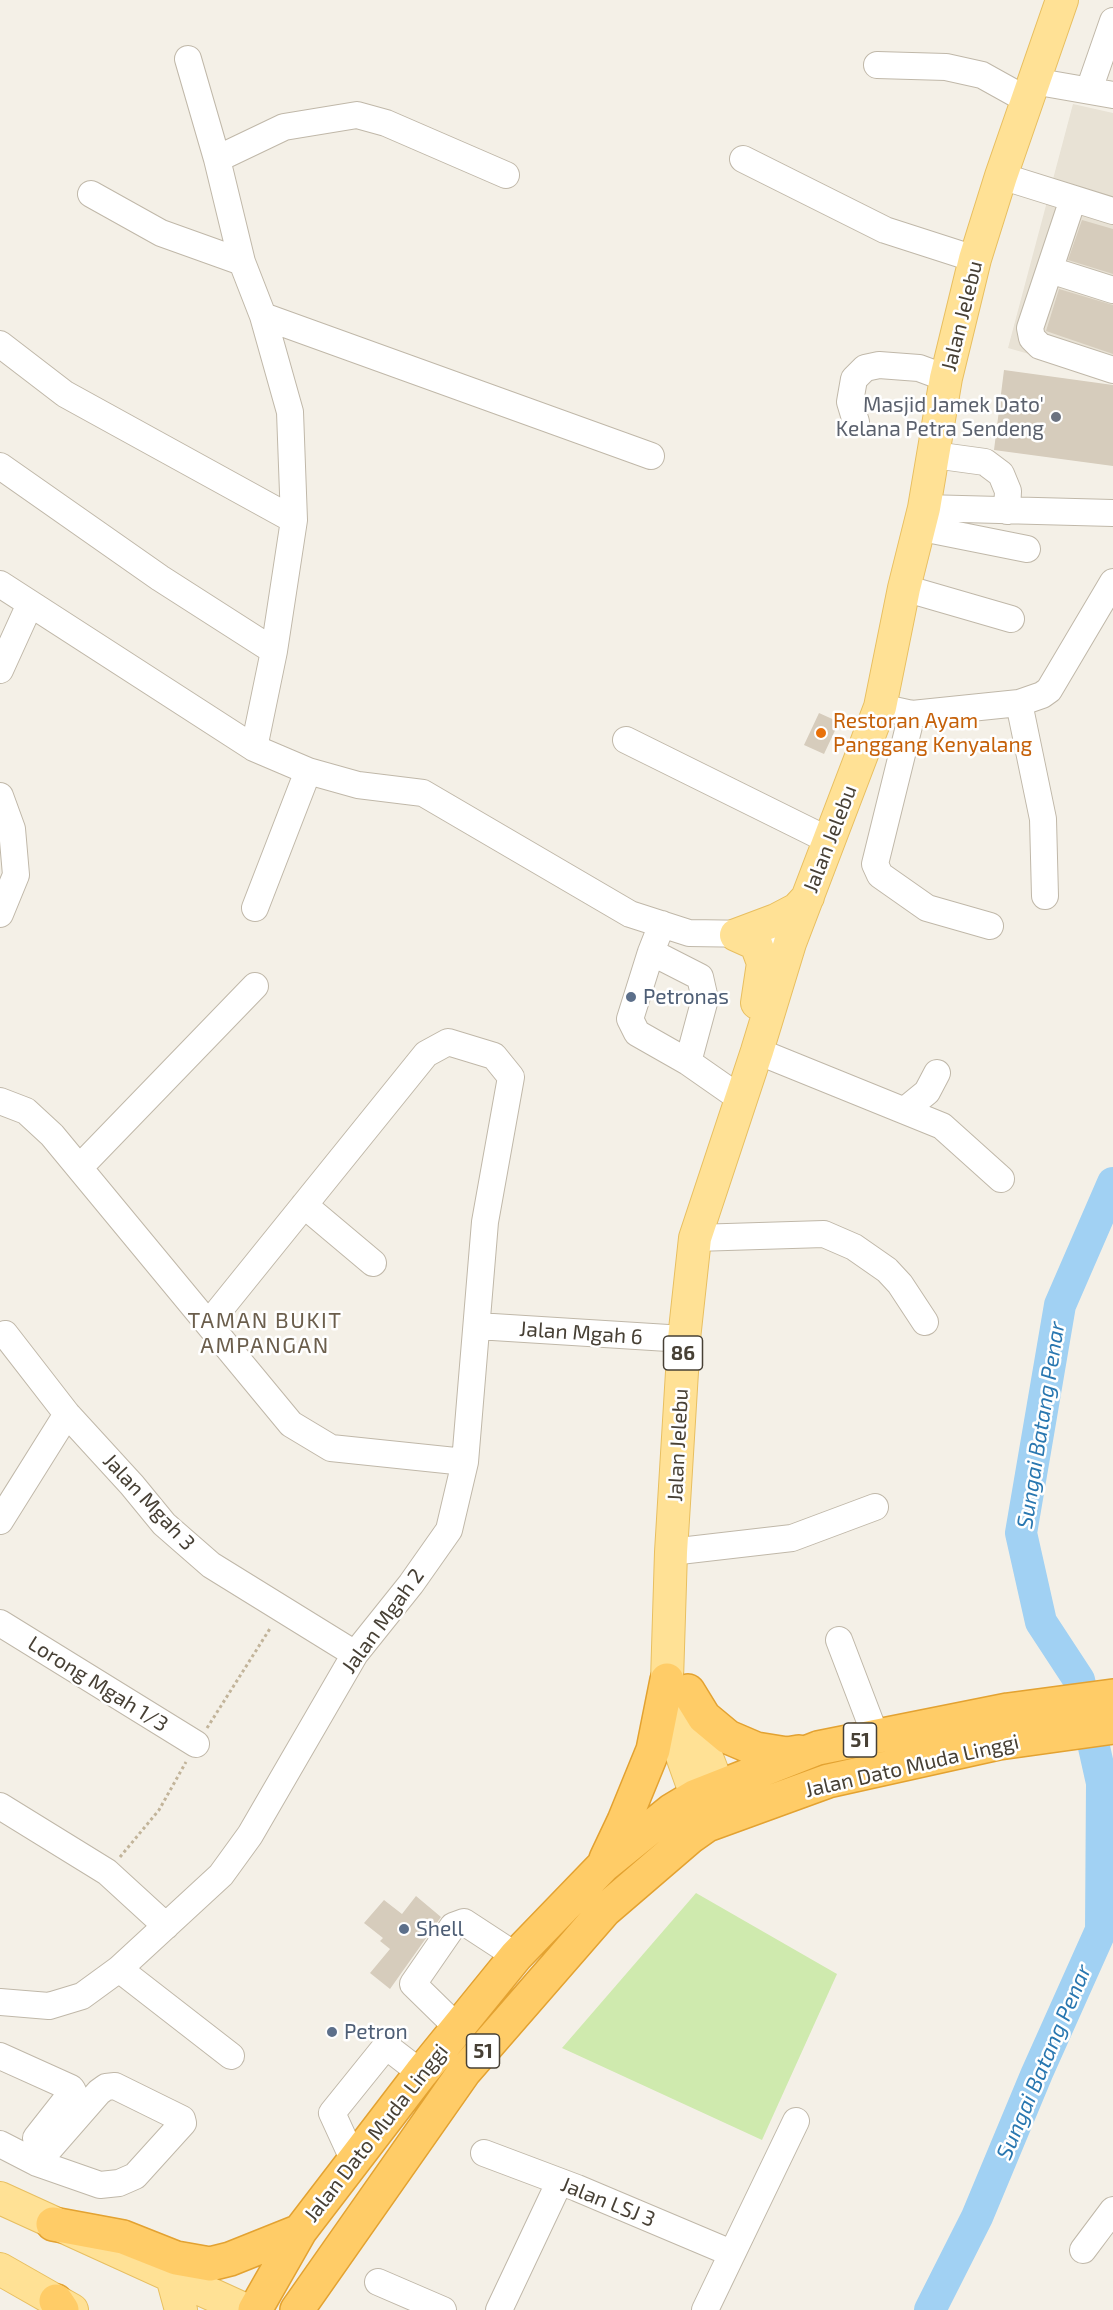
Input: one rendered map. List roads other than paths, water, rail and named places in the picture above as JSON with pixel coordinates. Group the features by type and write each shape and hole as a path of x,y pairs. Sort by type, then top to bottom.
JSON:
{"highway":[{"path":"603,1866 624,1821 677,1685 704,1717 728,1737 756,1749 787,1754 818,1748"},
{"name":"Jalan Dato Muda Linggi","path":"297,2310 464,2072 605,1910 690,1837 713,1806 818,1748 1008,1710 1113,1696"},
{"name":"Jalan Dato Muda Linggi","path":"255,2310 300,2231 516,1956 603,1866 671,1811 713,1806 999,1743 1113,1727"},
{"path":"53,2224 123,2237 176,2258 210,2264 230,2259 300,2231"}],"main road":[{"name":"Jalan Jelebu","path":"713,1806 677,1743 677,1685 669,1615 684,1339 694,1238 749,1076 790,943 880,707 934,455 946,378 975,259 1062,0"},
{"path":"736,934 776,920 797,909 809,896"},
{"path":"736,934 756,944 763,963 749,1076"},
{"path":"0,2198 246,2310"},
{"path":"0,2269 63,2307"},
{"path":"172,2277 181,2310"}],"street":[{"path":"877,65 946,67 982,75 1030,91 1101,92 1113,21"},
{"path":"188,60 217,159 242,262 263,316 290,412 294,520 274,651 254,748"},
{"path":"217,159 284,127 357,116 386,123 506,175"},
{"path":"743,159 885,230 975,259"},
{"path":"1001,176 1113,211"},
{"path":"91,194 161,233 242,262"},
{"path":"1073,199 1030,328 1032,338 1040,346 1113,370"},
{"path":"1050,270 1113,290"},
{"path":"263,316 651,456"},
{"path":"0,344 65,394 294,520"},
{"path":"856,422 850,402 854,379 865,368 879,365 920,368 946,378"},
{"path":"934,455 985,462 1002,474 1008,492 1007,511"},
{"path":"0,466 160,578 274,651"},
{"path":"920,518 1007,511 1113,513"},
{"path":"920,518 1027,549"},
{"path":"880,707 912,714 1019,703 1049,690 1113,582"},
{"path":"0,584 254,748 308,771 358,785 423,793 630,914 689,933 756,934 790,943"},
{"path":"904,588 1011,619"},
{"path":"0,670 30,603"},
{"path":"1019,703 1043,819 1045,896"},
{"path":"912,714 875,864 880,875 927,908 990,926"},
{"path":"626,740 830,840"},
{"path":"255,908 308,771"},
{"path":"0,796 12,829 16,875 0,914"},
{"path":"662,924 630,1019 637,1033 688,1062 905,1110 942,1126 1001,1179"},
{"path":"651,952 700,977 705,999 688,1062"},
{"path":"80,1167 255,986"},
{"name":"Jalan Mgah 2","path":"0,2001 49,2006 82,1996 119,1969 221,1875 250,1835 355,1654 411,1584 449,1530 465,1462 485,1222 511,1077 494,1056 448,1042 426,1054 304,1205"},
{"path":"905,1110 927,1092 937,1073"},
{"path":"0,1101 26,1110 52,1135 291,1424 331,1448 465,1462"},
{"path":"209,1323 304,1205 373,1263"},
{"path":"694,1238 824,1234 854,1247 887,1270 900,1284 925,1322"},
{"name":"Jalan Mgah 6","path":"477,1326 684,1339"},
{"name":"Jalan Mgah 3","path":"5,1334 66,1414 132,1485 164,1524 211,1565 355,1654"},
{"path":"0,1521 66,1414"},
{"path":"671,1552 792,1539 875,1507"},
{"name":"Lorong Mgah 1/3","path":"0,1623 196,1744"},
{"path":"840,1640 876,1737"},
{"path":"0,1806 107,1872 166,1926"},
{"path":"459,2028 413,1984 453,1926 464,1922 516,1956"},
{"path":"119,1969 231,2056"},
{"path":"354,2161 332,2113 386,2046 422,2073"},
{"path":"0,2056 71,2088 73,2093 20,2154"},
{"path":"115,2086 182,2119 183,2123 135,2176 119,2183 100,2186 20,2154 106,2087 115,2086"},
{"path":"705,2310 796,2121"},
{"name":"Jalan LSJ 3","path":"484,2153 731,2253"},
{"path":"499,2310 559,2182"},
{"path":"1083,2250 1113,2210"},
{"path":"378,2282 443,2310"}],"waterway":[{"name":"Sungai Batang Penar","path":"930,2310 977,2217 1037,2073 1101,1930 1102,1783 1079,1680 1041,1622 1021,1533 1060,1305 1113,1183"}],"place":[{"name":"Masjid Jamek Dato' Kelana Petra Sendeng","path":"1056,417"},
{"name":"Restoran Ayam Panggang Kenyalang","path":"821,733"},
{"name":"Petronas","path":"631,997"},
{"name":"Shell","path":"404,1929"},
{"name":"Petron","path":"332,2032"}],"district":[{"name":"TAMAN BUKIT AMPANGAN","path":"265,1334"}]}
